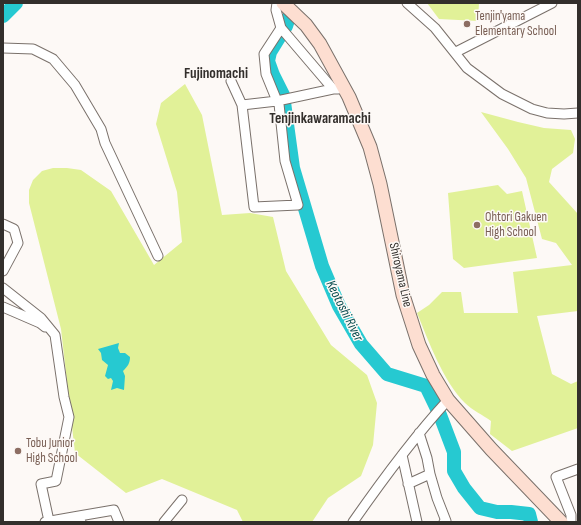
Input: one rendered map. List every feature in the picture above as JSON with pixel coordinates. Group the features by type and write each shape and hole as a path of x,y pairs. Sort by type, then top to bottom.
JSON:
{"main road":[{"name":"Shiroyama Line","path":"283,3 306,25 320,44 339,89 349,97 370,147 380,184 404,295 419,345 433,375 448,400 491,449 561,522"}],"street":[{"path":"277,3 276,10 283,31 339,89"},
{"path":"406,3 435,28 456,52 467,68 508,98 532,109 547,113 578,113"},
{"path":"456,52 552,3"},
{"path":"231,81 242,105 254,207 298,205 285,161 279,104 266,74 264,54 283,31"},
{"path":"3,48 33,49 53,59 75,85 101,129 105,143 158,256"},
{"path":"242,105 288,99 339,89"},
{"path":"3,224 14,229 18,243 3,271"},
{"path":"3,288 41,318 55,334 64,397 69,417 56,481 41,484 47,521 80,519 114,510 119,522"},
{"path":"3,307 40,323 55,334"},
{"path":"353,522 419,433 448,400"},
{"path":"419,433 437,498 446,521 444,522"},
{"path":"402,455 417,522"},
{"path":"571,522 571,515 556,477 578,469"},
{"path":"408,484 430,474"},
{"path":"164,522 182,500"}],"green space":[{"path":"427,3 479,3 478,21 439,19"},
{"path":"185,84 202,115 222,215 250,213 273,217 286,271 331,345 367,375 377,403 373,445 361,476 328,498 312,522 243,522 237,510 162,479 126,493 75,453 61,329 29,203 29,190 33,180 42,171 53,168 81,170 111,191 154,265 182,242 177,192 156,124 161,103"},
{"path":"481,112 544,128 571,130 575,139 573,153 552,169 549,182 578,214 578,311 537,316 552,374 571,384 578,381 578,428 512,451 490,434 491,421 465,403 450,384 437,361 417,313 429,305 442,292 461,292 464,313 518,313 513,272 572,265 556,243 542,239 526,178 508,149"},
{"path":"498,185 507,194 522,191 537,258 464,268 453,259 448,193"}],"water":[{"path":"119,343 118,348 120,353 125,353 130,357 130,361 123,371 125,376 124,390 117,388 111,390 113,381 111,378 108,379 105,376 108,365 102,360 101,353 98,349"}],"waterway":[{"path":"3,16 16,3"},
{"name":"Keotoshi River","path":"289,17 286,26 270,52 268,61 283,95 293,168 322,266 339,306 361,344 387,374 426,386 440,415 454,452 454,471 464,488 480,508 497,512 529,514 531,522"}],"place":[{"name":"Tenjin'yama Elementary School","path":"467,24"},
{"name":"Ohtori Gakuen High School","path":"477,225"},
{"name":"Tobu Junior High School","path":"18,451"}],"district":[{"name":"Fujinomachi","path":"216,74"},
{"name":"Tenjinkawaramachi","path":"320,119"}]}
